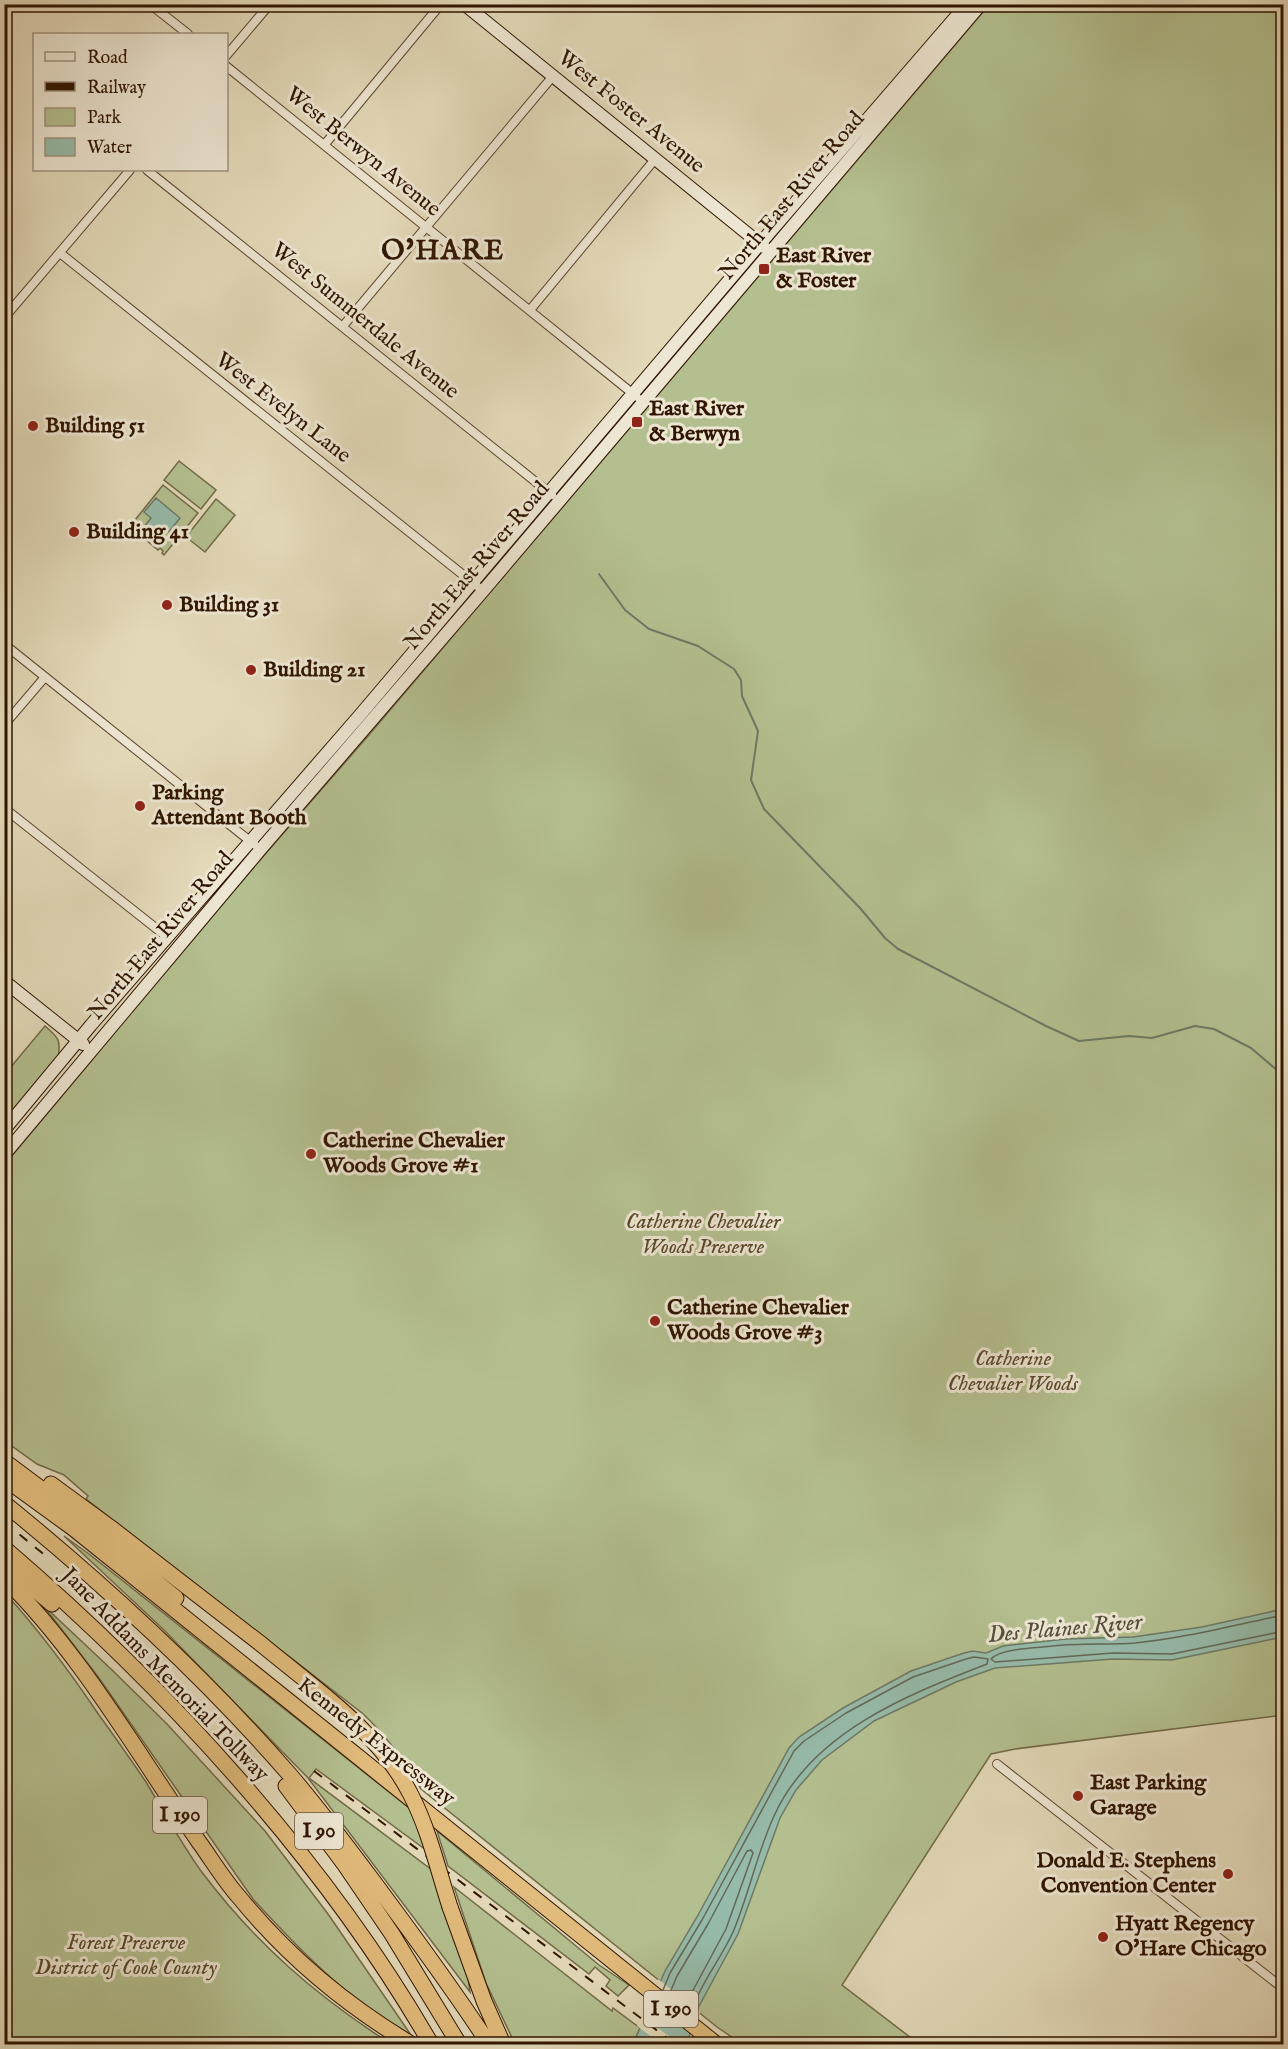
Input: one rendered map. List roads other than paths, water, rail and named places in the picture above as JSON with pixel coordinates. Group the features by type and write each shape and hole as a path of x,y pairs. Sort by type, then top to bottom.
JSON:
{"highway":[{"path":"4,1452 83,1506 261,1644 358,1724 395,1767 419,1812 484,2001 503,2044"},
{"path":"4,1461 91,1528 196,1615 366,1764"},
{"name":"Kennedy Expressway","path":"4,1478 73,1528 716,2043"},
{"name":"Jane Addams Memorial Tollway","path":"4,1503 92,1577 257,1738 351,1852 450,1985 489,2044"},
{"name":"Jane Addams Memorial Tollway","path":"4,1548 102,1637 235,1775 334,1898 378,1959 431,2044"},
{"path":"4,1563 81,1630 146,1693 176,1713"},
{"name":"I 190","path":"4,1578 60,1641 244,1904 316,1976 382,2027 411,2044"},
{"name":"Jane Addams Memorial Tollway","path":"154,1636 294,1796 392,1934 459,2044"}],"main road":[{"name":"West Foster Avenue","path":"464,4 771,252"},
{"name":"North East River Road","path":"4,1130 760,243 967,4"},
{"name":"North East River Road","path":"4,1155 981,4"},
{"path":"4,981 92,1051"}],"street":[{"path":"150,4 187,33"},
{"path":"228,54 270,4"},
{"path":"325,144 441,4"},
{"name":"West Berwyn Avenue","path":"228,68 644,403"},
{"path":"343,326 553,76"},
{"path":"530,310 656,158"},
{"path":"6,314 129,171"},
{"name":"West Summerdale Avenue","path":"148,171 559,501"},
{"name":"West Evelyn Lane","path":"60,253 483,591"},
{"path":"4,644 261,850"},
{"path":"4,725 45,677"},
{"path":"4,808 167,938"},
{"path":"997,1764 1284,1989"}],"water":[{"path":"156,498 180,518 169,532 162,526 154,535 144,527 151,518 144,512"},
{"path":"1283,1609 1283,1637 1172,1660 1113,1659 995,1668 956,1682 874,1721 822,1760 796,1790 780,1818 738,1934 697,2010 687,2044 633,2044 665,1971 789,1748 799,1737 843,1708 911,1671 964,1653 973,1651 986,1653 1003,1646 1066,1639 1133,1637 1202,1627"}],"waterway":[{"path":"599,574 625,610 649,629 698,646 734,669 741,680 742,696 758,731 751,780 764,809 898,949 1079,1041 1129,1036 1152,1038 1195,1026 1214,1029 1251,1048 1284,1076"}],"railway":[{"path":"4,1522 46,1556"},
{"path":"314,1771 675,2044"}],"place":[{"name":"East River & Foster","path":"764,269"},
{"name":"East River & Berwyn","path":"637,422"},
{"name":"Building 51","path":"33,426"},
{"name":"Building 41","path":"74,532"},
{"name":"Building 31","path":"167,605"},
{"name":"Building 21","path":"251,670"},
{"name":"Parking Attendant Booth","path":"140,806"},
{"name":"Catherine Chevalier Woods Grove #1","path":"311,1154"},
{"name":"Catherine Chevalier Woods Grove #3","path":"655,1321"},
{"name":"East Parking Garage","path":"1078,1796"},
{"name":"Donald E. Stephens Convention Center","path":"1228,1874"},
{"name":"Hyatt Regency O'Hare Chicago","path":"1103,1937"}],"district":[{"name":"O'HARE","path":"443,251"}],"park label":[{"name":"Catherine Chevalier Woods Preserve","path":"703,1234"},
{"name":"Catherine Chevalier Woods","path":"1013,1372"},
{"name":"Forest Preserve District of Cook County","path":"126,1956"}],"water label":[{"name":"Des Plaines River","path":"1065,1629"}]}
